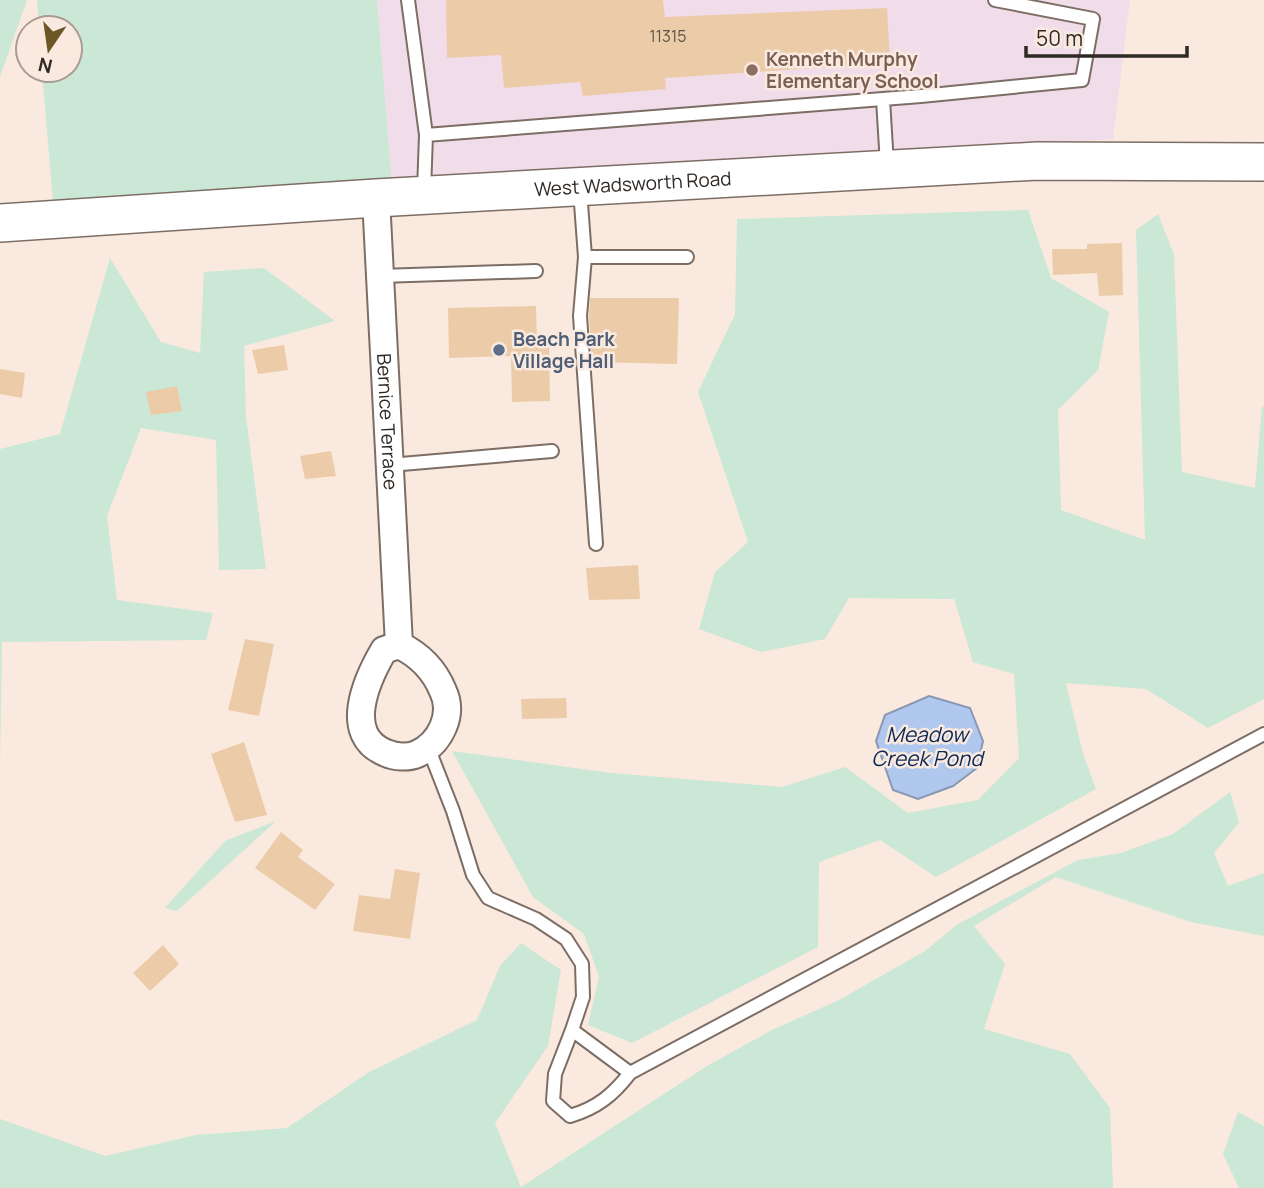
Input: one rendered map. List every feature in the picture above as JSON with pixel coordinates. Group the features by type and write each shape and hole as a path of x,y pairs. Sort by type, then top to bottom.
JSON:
{"main road":[{"name":"West Wadsworth Road","path":"0,223 424,195 1037,161 1264,162"}],"street":[{"name":"Bernice Terrace","path":"376,198 400,645"},
{"path":"400,645 417,653 431,669 447,700 447,718 440,736 428,747 416,755 395,757 378,750 366,738 361,724 361,705 372,671 384,650 400,645"}],"lane":[{"path":"408,0 426,135 424,195"},
{"path":"426,135 883,99 1083,80 1093,19 995,0"},
{"path":"883,99 887,169"},
{"path":"580,186 585,257 579,316 596,544"},
{"path":"585,257 687,257"},
{"path":"380,276 536,271"},
{"path":"390,466 552,452"},
{"path":"428,747 453,811 473,875 488,898 536,919 565,939 582,964 583,998 555,1074 553,1101 570,1116 587,1111 616,1092 630,1073 1264,734"},
{"path":"572,1030 630,1073"}],"shaded area":[{"name":"Kenneth Murphy Elementary School","path":"377,0 1130,0 1113,139 392,185"}],"green space":[{"path":"0,0 27,0 22,14 14,14 14,37 0,77"},
{"path":"37,0 377,0 392,185 53,203 43,84 84,84 84,14 38,14"},
{"path":"1028,210 1051,278 1109,312 1098,370 1058,410 1061,510 1145,540 1136,230 1158,214 1174,255 1182,472 1255,488 1262,406 1264,407 1264,699 1208,728 1146,689 1066,683 1083,754 1096,789 936,877 880,840 819,862 818,947 632,1043 588,1025 599,977 584,934 533,897 452,751 611,773 782,787 845,767 908,813 978,800 1019,758 1014,674 973,662 954,599 849,598 825,639 761,652 699,629 715,572 748,542 698,392 735,314 737,219"},
{"path":"110,258 161,342 200,353 204,272 264,268 335,321 244,346 246,417 266,569 219,570 216,440 141,428 107,516 117,600 213,613 206,640 2,642 0,767 0,449 60,434"},
{"path":"1230,792 1239,823 1214,853 1228,886 1264,873 1264,936 1191,922 1056,877 974,926 1005,964 984,1029 1070,1054 1110,1108 1113,1188 0,1188 0,1119 105,1156 196,1135 287,1128 369,1072 477,1020 500,966 521,943 561,970 548,1046 495,1123 521,1187 707,1066 772,1030 839,1000 925,951 958,924 1078,860 1121,853 1173,834"},
{"path":"276,821 177,911 165,908 225,841"},
{"path":"1238,1112 1264,1126 1264,1188 1239,1188 1223,1154"}],"water":[{"name":"Meadow Creek Pond","path":"929,696 970,708 983,741 977,768 953,786 918,799 893,790 876,741 885,715"}],"building":[{"path":"446,0 663,0 665,17 887,8 890,63 665,78 666,89 583,96 580,82 504,88 501,55 447,58"},
{"path":"1122,243 1123,295 1099,296 1097,273 1053,275 1052,249 1087,249 1087,244"},
{"path":"590,298 679,298 677,364 592,362"},
{"name":"Beach Park Village Hall","path":"536,306 537,343 549,343 550,401 512,402 511,356 449,358 448,308"},
{"path":"284,345 288,370 258,374 252,350"},
{"path":"0,369 25,373 22,398 0,394"},
{"path":"177,386 182,411 151,415 146,392"},
{"path":"331,451 336,476 305,479 300,456"},
{"path":"638,565 640,599 589,600 586,568"},
{"path":"245,639 274,644 259,716 228,710"},
{"path":"566,698 567,718 522,719 521,699"},
{"path":"244,742 267,815 235,822 211,754"},
{"path":"281,832 303,850 298,857 335,884 315,910 255,868"},
{"path":"395,869 420,873 410,939 353,931 359,895 390,899"},
{"path":"163,945 179,964 150,991 133,973"}],"place":[{"name":"Kenneth Murphy Elementary School","path":"752,70"},
{"name":"Beach Park Village Hall","path":"499,350"}]}
